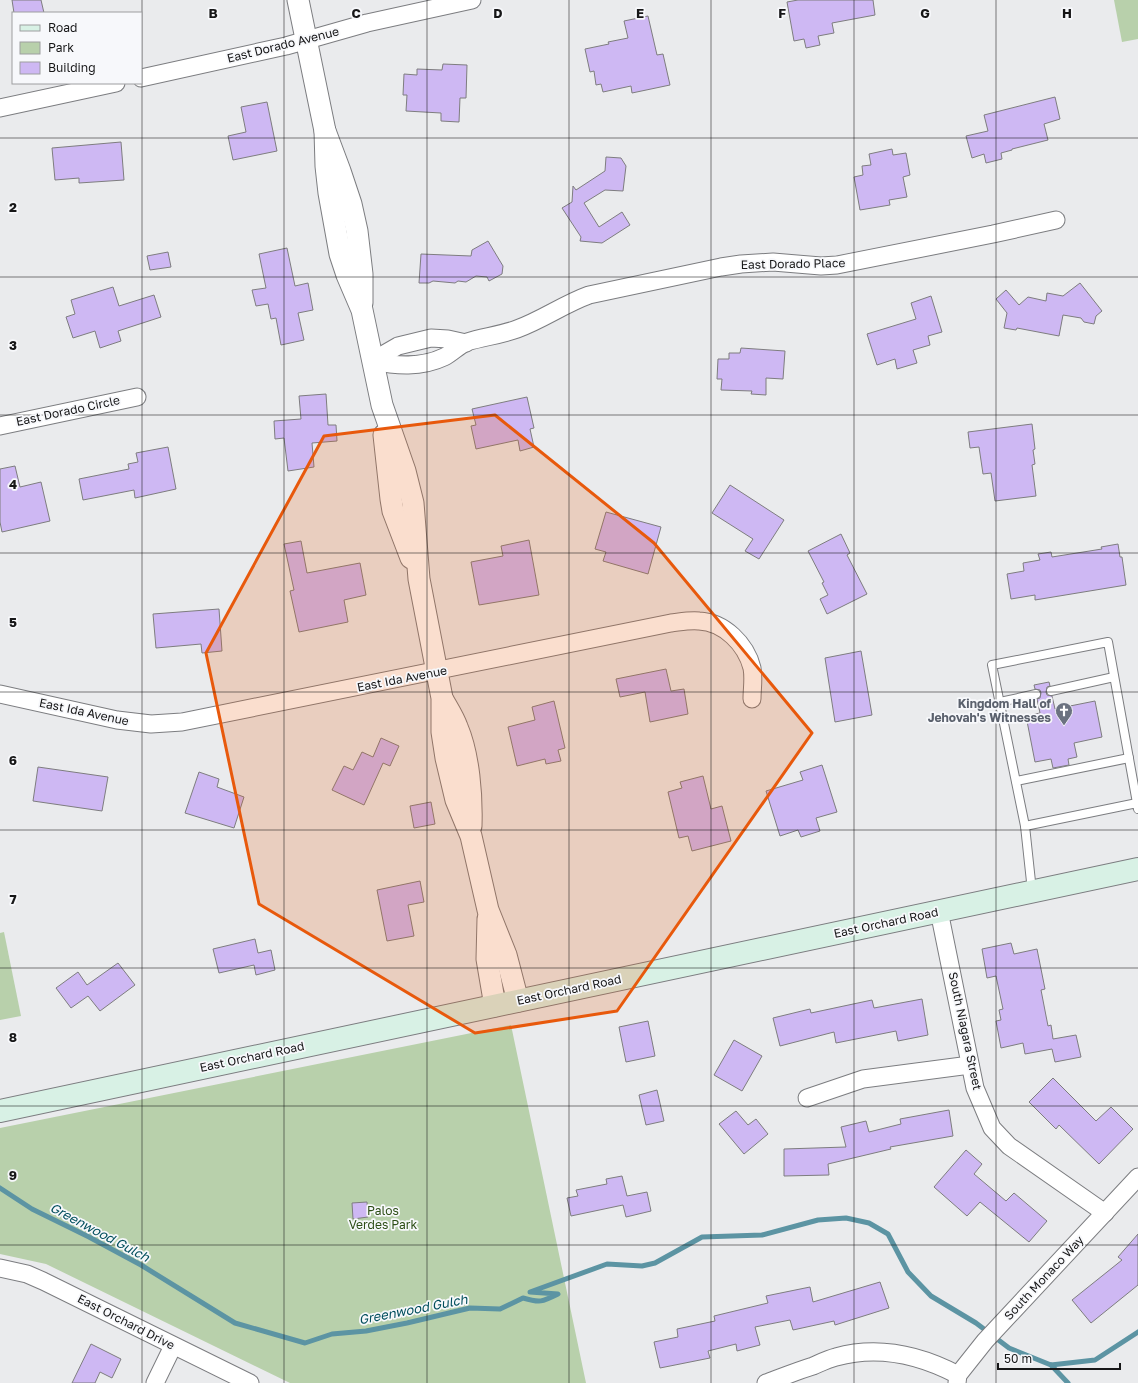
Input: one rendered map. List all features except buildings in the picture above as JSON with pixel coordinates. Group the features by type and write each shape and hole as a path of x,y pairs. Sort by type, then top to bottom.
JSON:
{"main road":[{"name":"East Orchard Road","path":"0,1111 1138,869"}],"street":[{"path":"298,0 325,131 351,204 357,231 362,274 362,310 382,405 391,499 400,530 419,579 442,698 458,729 465,756 471,796 471,836 488,910 506,955 518,1001"},
{"name":"East Dorado Avenue","path":"142,78 286,46 367,23 472,0"},
{"path":"0,108 111,84"},
{"name":"East Dorado Place","path":"372,361 407,366 439,359 466,343 500,335 517,329 589,295 721,267 769,262 821,266 837,265 1056,220"},
{"name":"East Dorado Circle","path":"0,426 137,397"},
{"name":"East Ida Avenue","path":"0,694 117,720 165,724 203,719 664,625 687,621 699,621 709,622 719,626 732,636 743,648 752,668 752,699"},
{"path":"488,910 488,959 495,1006"},
{"name":"South Niagara Street","path":"939,911 970,1066 976,1088 992,1128 1009,1146 1105,1213"},
{"path":"807,1098 863,1079 970,1066"},
{"name":"South Monaco Way","path":"957,1379 985,1341 1138,1177"},
{"name":"East Orchard Drive","path":"0,1268 27,1274 44,1281 250,1383"},
{"path":"155,1383 173,1346"},
{"path":"766,1383 836,1357 863,1352 891,1353 918,1358 944,1368 957,1379"}],"lane":[{"path":"1025,826 1137,806 1108,642 992,665 1025,826 1032,892"},
{"path":"1051,690 1114,677"},
{"path":"1000,702 1036,694"},
{"path":"1016,781 1129,758"}],"highlighted area":[{"path":"495,415 654,543 812,733 617,1011 475,1033 259,904 206,653 324,436"}],"green space":[{"path":"1114,0 1138,0 1138,39 1122,42"},
{"path":"4,932 21,1016 0,1020 0,933"},
{"name":"Palos Verdes Park","path":"511,1025 586,1383 290,1383 46,1264 0,1254 0,1128"}],"waterway":[{"name":"Greenwood Gulch","path":"0,1188 32,1209 141,1265 235,1323 305,1343 332,1334 366,1331 470,1308 500,1309 523,1298 533,1301 541,1301 558,1294 530,1292 607,1264 642,1266 655,1263 702,1237 762,1235 818,1220 846,1218 869,1223 888,1234 908,1272 931,1296 976,1323 1009,1348 1051,1365 1095,1360 1138,1332"},
{"path":"1051,1365 1068,1383"}],"place":[{"name":"Kingdom Hall of Jehovah's Witnesses","path":"1064,726"}]}
